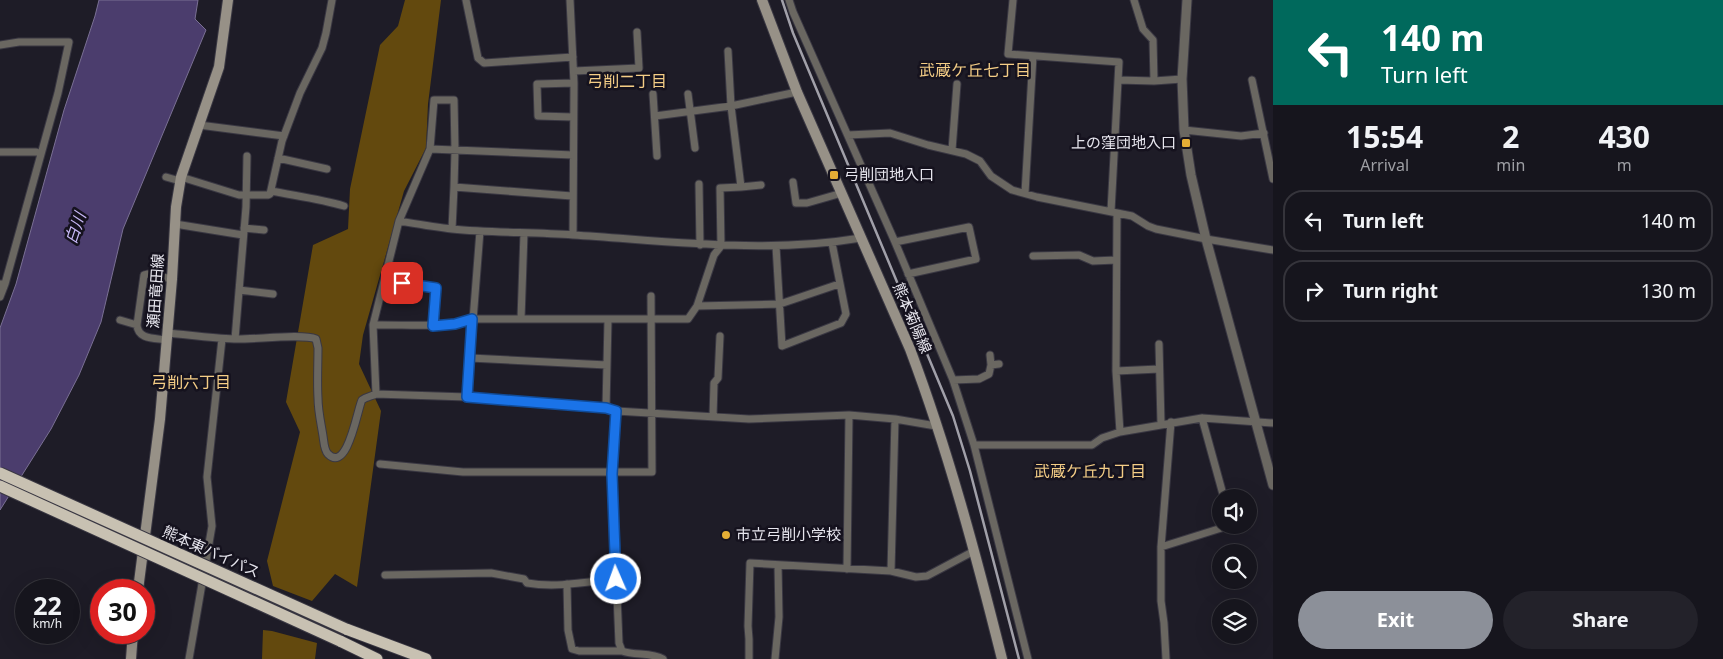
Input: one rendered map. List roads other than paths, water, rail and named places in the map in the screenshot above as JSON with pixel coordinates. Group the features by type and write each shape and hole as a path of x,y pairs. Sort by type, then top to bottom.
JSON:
{"highway":[{"name":"熊本東バイパス","path":"0,473 408,659"},
{"name":"熊本東バイパス","path":"0,486 377,659"},
{"path":"346,630 426,659"}],"main road":[{"name":"瀬田竜田線","path":"139,579 159,429 180,179 219,67 228,0"},
{"name":"熊本菊陽線","path":"762,0 797,92 910,349 924,387 956,487 1002,659"},
{"path":"131,659 132,644"}],"street":[{"path":"166,177 239,195 268,195 272,191 284,136 300,93 322,48 332,0"},
{"path":"466,0 480,60 484,63 573,57"},
{"path":"570,0 574,71 573,235"},
{"path":"789,0 953,380 974,445 1028,659"},
{"path":"1013,0 1008,54 1119,62 1114,212 1116,371 1120,432"},
{"path":"1134,0 1143,29 1153,40 1154,81"},
{"path":"1187,0 1182,79 1184,130 1191,175 1206,239 1255,421 1270,464 1273,486"},
{"path":"574,71 639,68 636,32"},
{"path":"0,45 25,42 69,42 58,92 2,284 0,297"},
{"path":"728,51 731,106 741,187"},
{"path":"1025,193 1033,56"},
{"path":"1118,80 1154,81 1182,79"},
{"path":"1252,80 1273,179"},
{"path":"573,117 538,116 537,84 574,82"},
{"path":"952,150 957,84"},
{"path":"655,116 731,106 797,92"},
{"path":"653,94 657,156"},
{"path":"688,94 694,148"},
{"path":"376,394 373,325 400,221 430,149 434,100 454,100 456,150 452,229"},
{"path":"199,125 284,136"},
{"path":"1184,130 1241,136 1264,134"},
{"path":"848,135 890,133 966,154 980,161 991,176 1012,190 1132,216 1156,229 1273,250"},
{"path":"430,149 573,155"},
{"path":"0,152 36,152"},
{"path":"236,339 244,232 247,156"},
{"path":"278,158 327,169"},
{"path":"793,182 796,203 807,203 842,193"},
{"path":"699,184 700,245"},
{"path":"373,325 433,326 455,324 472,319 688,319 697,306 714,256 721,246 720,188 761,185"},
{"path":"454,187 572,196"},
{"path":"272,191 312,200 323,200 344,206"},
{"path":"400,221 452,229 573,235 721,246 832,243 861,238"},
{"path":"175,224 244,232 264,230"},
{"path":"895,242 969,226 976,259 908,274"},
{"path":"467,397 480,231"},
{"path":"521,319 524,233"},
{"path":"776,246 782,346 841,323 846,314 832,243"},
{"path":"1032,256 1079,255 1092,261 1116,260"},
{"path":"172,279 148,274 144,275 137,325 138,332 141,335 236,339 316,339 318,348 319,411 325,449 331,456 335,457 342,454 349,442 357,422 362,401 376,394 467,397 606,408 616,411 653,414 749,419 850,415 895,419 936,426"},
{"path":"385,281 436,288 433,326"},
{"path":"697,306 780,304 839,284"},
{"path":"239,290 273,294"},
{"path":"380,464 463,472 612,474 652,472 651,296"},
{"path":"120,320 137,325"},
{"path":"606,408 608,320"},
{"path":"713,417 714,383 718,378 720,336"},
{"path":"189,659 212,526 207,477 222,338"},
{"path":"1159,344 1161,424"},
{"path":"953,380 979,379 989,374 991,365 990,355"},
{"path":"470,358 607,364"},
{"path":"991,365 999,364"},
{"path":"1116,371 1159,369"},
{"path":"616,411 612,474 619,643 622,651"},
{"path":"847,569 850,415"},
{"path":"1202,418 1222,489"},
{"path":"974,445 1092,445 1102,438 1120,432 1202,418 1273,423"},
{"path":"892,571 895,419"},
{"path":"1166,659 1164,623 1160,600 1161,546 1171,422"},
{"path":"1161,546 1212,531"},
{"path":"749,659 750,564 892,571 916,577 928,576 974,551"},
{"path":"775,659 779,617 778,565"},
{"path":"385,575 491,574 524,579 530,584 567,584 616,579"},
{"path":"567,584 568,630 572,649 578,651 622,651 663,659"}],"water":[{"name":"白川","path":"99,0 198,0 195,19 206,30 123,229 101,322 79,375 51,429 0,510 0,328 16,284 64,110"}],"railway":[{"path":"782,0 793,33 953,416 970,471 1019,659"}],"place":[{"name":"上の窪団地入口","path":"1186,143"},
{"name":"弓削団地入口","path":"834,175"},
{"name":"市立弓削小学校","path":"726,535"}],"district":[{"name":"武蔵ケ丘七丁目","path":"975,70"},
{"name":"弓削二丁目","path":"627,81"},
{"name":"弓削六丁目","path":"191,382"},
{"name":"武蔵ケ丘九丁目","path":"1090,471"}]}
